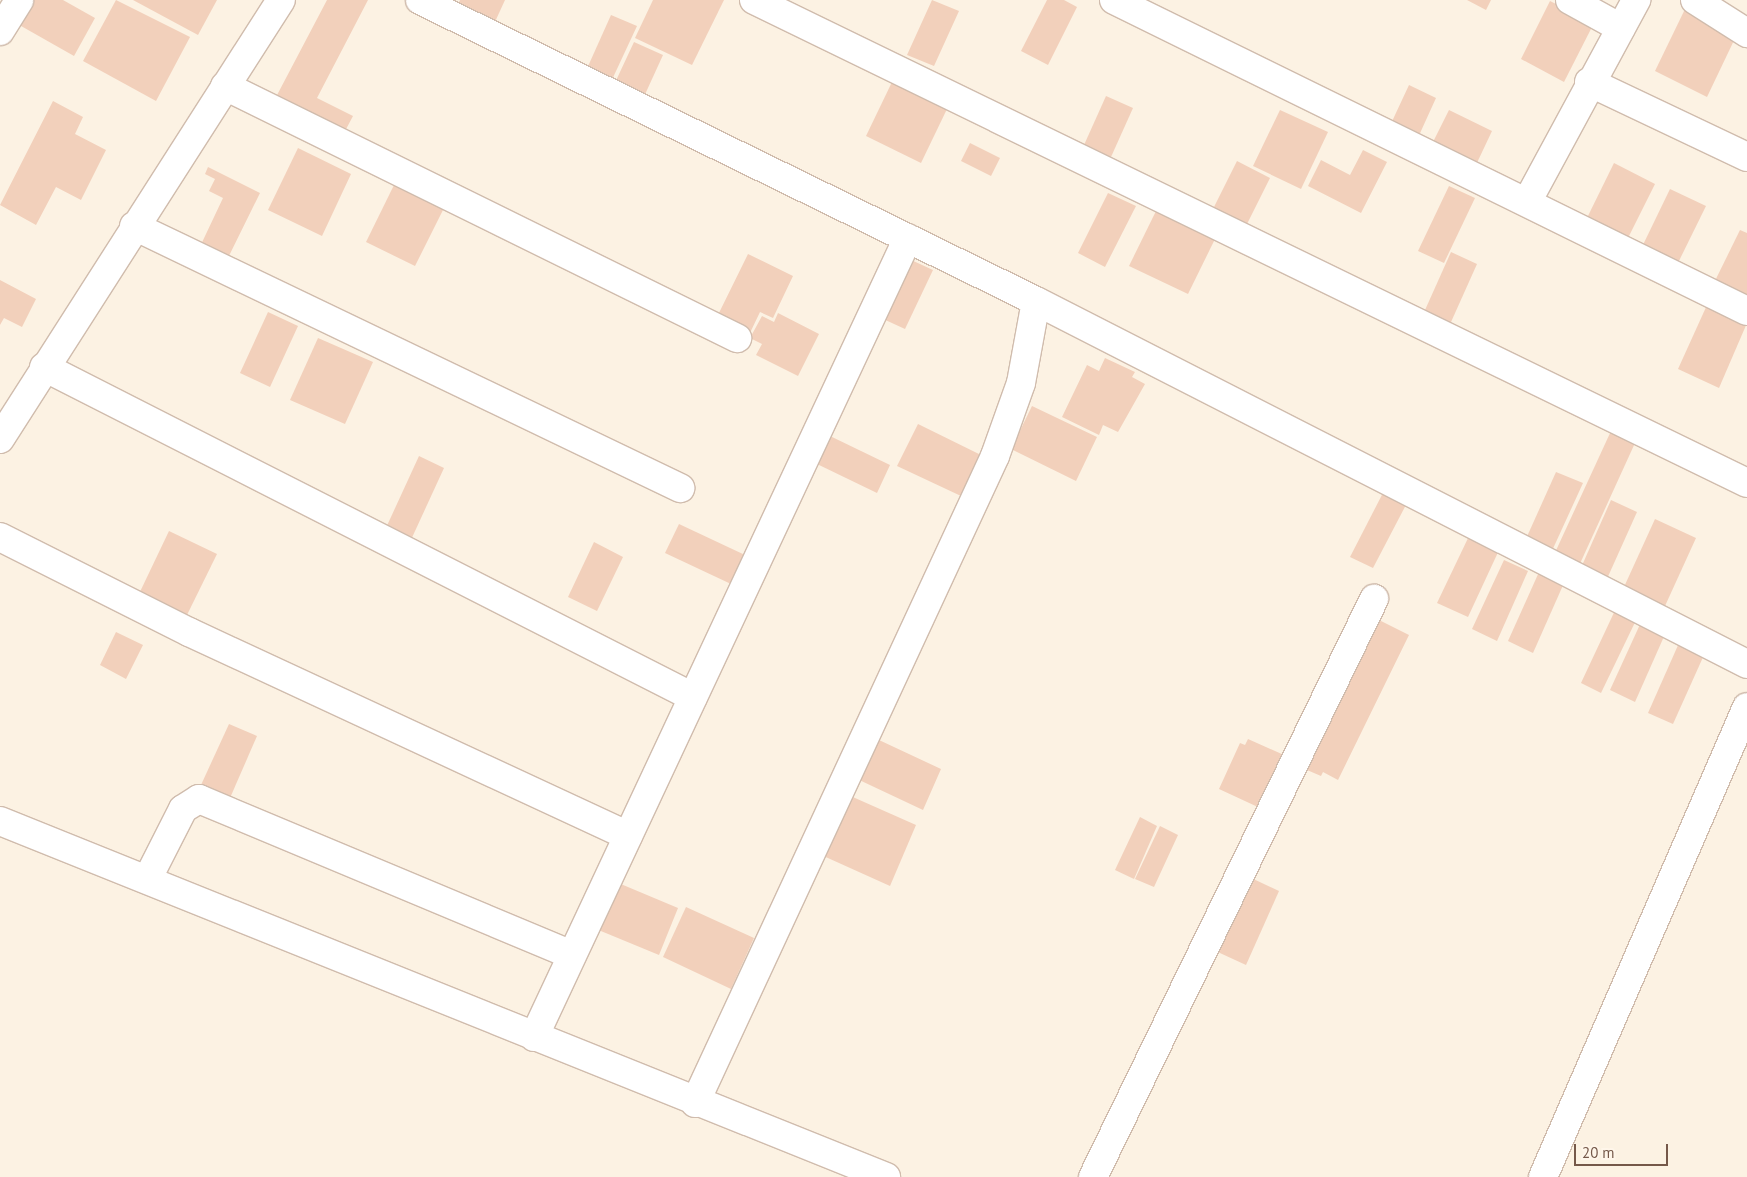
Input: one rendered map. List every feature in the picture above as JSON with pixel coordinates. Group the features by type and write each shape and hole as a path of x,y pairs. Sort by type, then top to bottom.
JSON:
{"street":[{"path":"0,31 19,0"},
{"path":"0,439 134,226 281,0"},
{"path":"420,0 1036,301 1747,664"},
{"path":"754,0 1747,483"},
{"path":"1114,0 1747,311"},
{"path":"1570,0 1621,28"},
{"path":"1528,202 1589,82 1636,0"},
{"path":"1695,0 1747,33"},
{"path":"1589,82 1747,157"},
{"path":"225,86 737,338"},
{"path":"134,226 680,488"},
{"path":"534,1037 908,238"},
{"path":"695,1103 995,456 1021,383 1036,301"},
{"path":"44,367 693,696"},
{"path":"0,537 190,632 628,836"},
{"path":"1092,1177 1374,599"},
{"path":"1543,1177 1747,707"},
{"path":"148,878 183,808 199,798 572,955"},
{"path":"0,821 148,878 695,1103 886,1177"}],"building":[{"path":"27,0 63,0 95,18 74,56 14,22"},
{"path":"116,0 190,37 156,101 83,61"},
{"path":"133,0 217,0 198,35"},
{"path":"327,0 368,0 317,98 353,116 344,133 276,97"},
{"path":"460,0 505,0 494,24 457,7"},
{"path":"653,0 724,0 692,65 635,38"},
{"path":"932,0 959,11 934,66 907,55"},
{"path":"1047,0 1064,0 1077,7 1048,65 1021,51"},
{"path":"1467,0 1491,0 1486,10"},
{"path":"1550,1 1594,23 1564,82 1521,59"},
{"path":"1686,7 1738,32 1707,97 1655,71"},
{"path":"611,15 637,26 610,84 585,73"},
{"path":"634,42 663,55 642,101 613,87"},
{"path":"892,82 947,109 921,163 866,136"},
{"path":"1409,85 1436,98 1416,142 1388,130"},
{"path":"1106,96 1133,108 1111,157 1084,145"},
{"path":"53,101 83,117 75,134 106,150 81,200 56,187 36,225 0,205"},
{"path":"1280,110 1328,132 1301,189 1253,166"},
{"path":"1449,110 1492,131 1475,167 1431,146"},
{"path":"970,143 1000,158 991,176 961,161"},
{"path":"298,148 351,174 322,236 268,210"},
{"path":"1363,150 1387,162 1361,213 1308,186 1321,160 1350,175"},
{"path":"1237,161 1270,178 1243,232 1210,215"},
{"path":"1614,163 1655,184 1626,242 1585,222"},
{"path":"208,167 260,193 224,266 197,253 223,198 209,191 215,179 205,174"},
{"path":"395,183 444,208 415,266 366,242"},
{"path":"1449,186 1475,198 1444,263 1418,251"},
{"path":"1670,189 1706,206 1675,269 1640,251"},
{"path":"1108,193 1136,206 1105,267 1078,253"},
{"path":"1157,209 1215,239 1188,294 1129,266"},
{"path":"1740,230 1747,233 1747,301 1712,287"},
{"path":"1451,252 1477,264 1447,331 1421,319"},
{"path":"748,254 793,276 773,318 760,312 749,335 716,319"},
{"path":"909,259 933,270 905,329 881,318"},
{"path":"0,280 36,299 22,327 4,318 0,325"},
{"path":"1707,305 1747,323 1719,388 1678,369"},
{"path":"268,312 298,326 270,387 240,373"},
{"path":"778,313 819,334 798,376 756,355 762,344 750,338 762,316 774,322"},
{"path":"318,338 373,362 345,424 290,400"},
{"path":"1105,358 1135,372 1132,377 1145,384 1118,432 1103,425 1099,435 1062,417 1087,365 1099,371"},
{"path":"1032,406 1097,437 1076,481 1011,449"},
{"path":"918,424 981,455 961,496 897,466"},
{"path":"1611,431 1635,443 1578,568 1553,557"},
{"path":"830,436 890,465 877,493 817,464"},
{"path":"419,456 444,468 410,542 385,530"},
{"path":"1556,472 1583,483 1551,553 1525,541"},
{"path":"1385,489 1408,501 1373,568 1350,557"},
{"path":"1611,500 1637,512 1606,581 1580,570"},
{"path":"1655,519 1696,538 1665,606 1624,587"},
{"path":"679,524 745,555 731,584 665,553"},
{"path":"169,531 217,554 185,619 138,596"},
{"path":"1470,534 1500,548 1468,617 1437,603"},
{"path":"594,542 623,557 597,611 568,597"},
{"path":"1504,560 1528,571 1497,641 1472,629"},
{"path":"1539,572 1564,583 1533,653 1508,641"},
{"path":"1618,604 1639,614 1601,693 1581,683"},
{"path":"1369,615 1409,635 1338,780 1323,772 1321,776 1307,770 1312,759 1302,754"},
{"path":"1642,620 1666,632 1635,702 1610,690"},
{"path":"116,632 143,645 126,679 100,665"},
{"path":"1679,643 1704,655 1673,724 1648,713"},
{"path":"229,724 257,736 230,798 201,785"},
{"path":"1248,739 1284,755 1260,808 1219,789 1240,743 1245,745"},
{"path":"879,740 941,769 923,810 855,778 870,745 875,748"},
{"path":"846,794 916,825 890,886 819,854"},
{"path":"1140,817 1157,826 1134,879 1115,870"},
{"path":"1160,826 1178,835 1154,887 1135,879"},
{"path":"1247,876 1279,891 1246,965 1209,948"},
{"path":"616,882 678,908 659,955 596,929"},
{"path":"686,907 754,938 731,989 663,957"}]}
